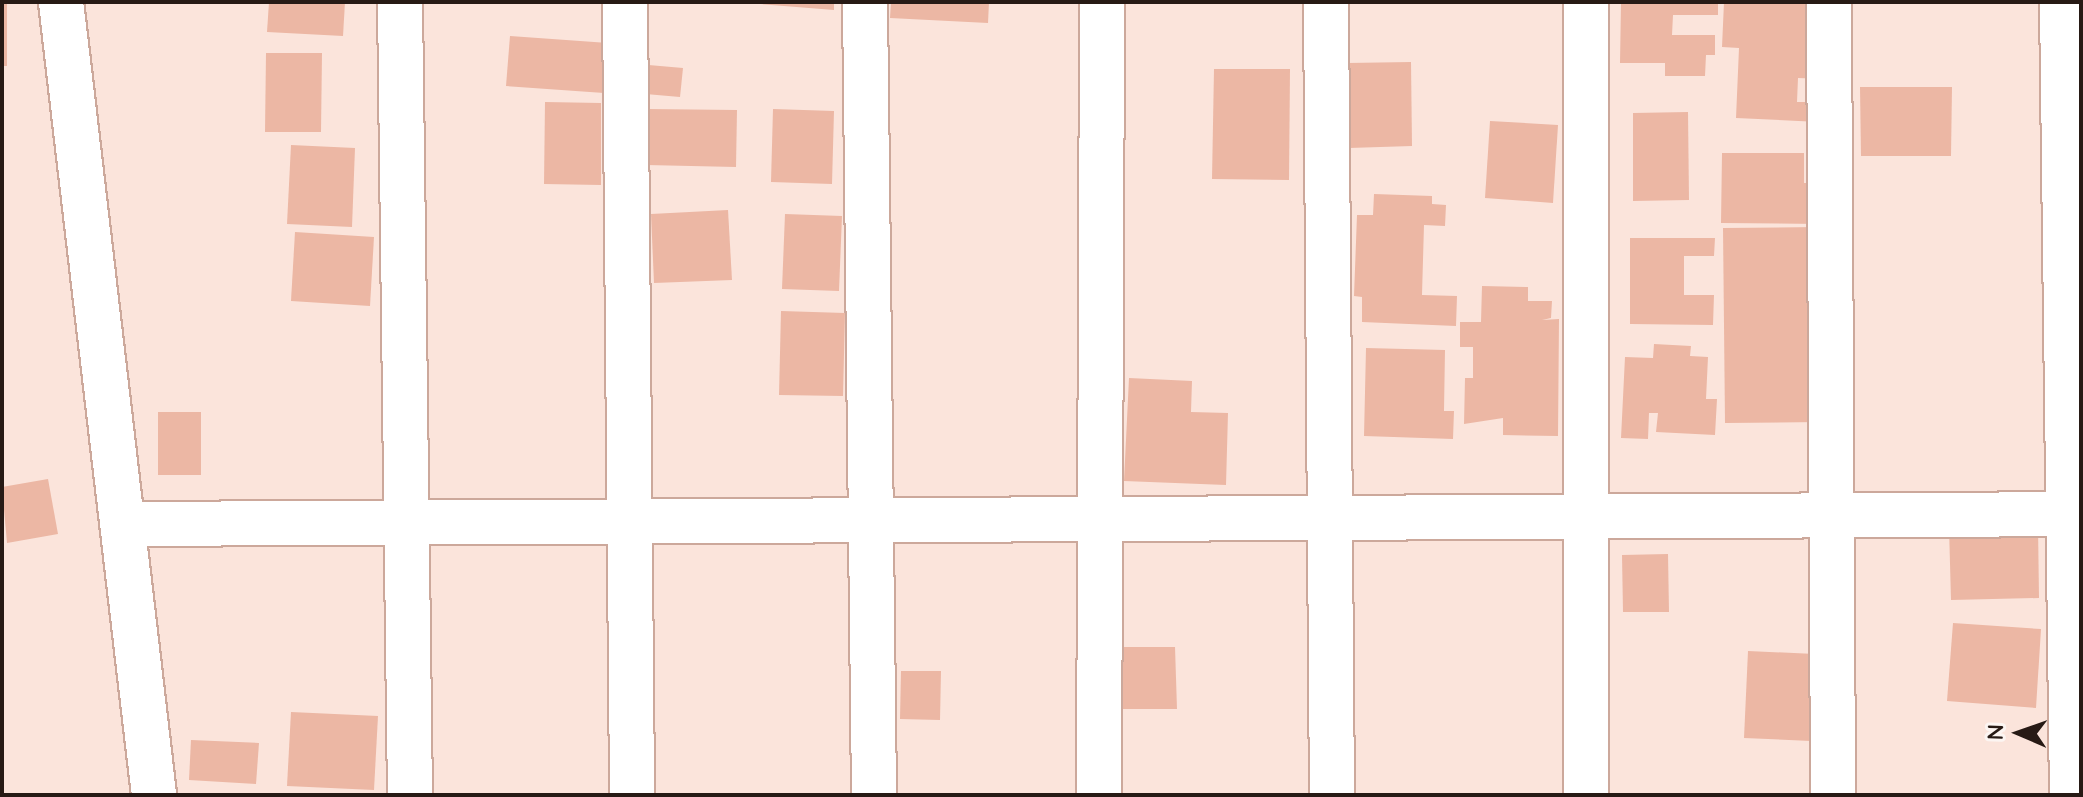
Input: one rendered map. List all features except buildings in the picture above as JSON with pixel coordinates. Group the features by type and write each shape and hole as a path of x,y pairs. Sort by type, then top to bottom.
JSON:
{"street":[{"path":"61,2 154,795"},
{"path":"400,2 410,795"},
{"path":"625,2 627,522 632,795"},
{"path":"865,2 874,795"},
{"path":"1099,795 1102,2"},
{"path":"1326,2 1332,795"},
{"path":"1586,2 1583,517 1586,795"},
{"path":"1829,2 1833,795"},
{"path":"2062,2 2075,514 2072,795"},
{"path":"123,524 2075,514"}]}
